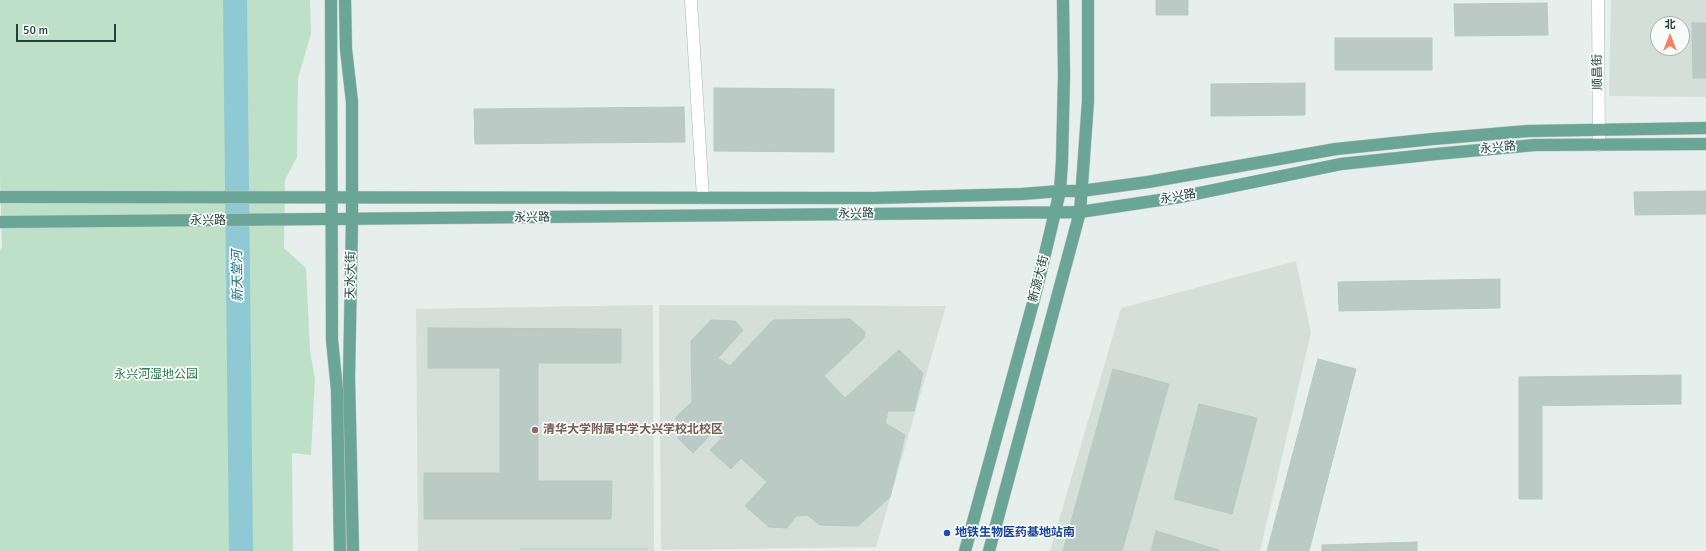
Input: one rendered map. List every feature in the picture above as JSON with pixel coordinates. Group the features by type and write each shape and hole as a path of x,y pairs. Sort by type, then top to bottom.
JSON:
{"main road":[{"name":"天水大街","path":"331,0 332,340 337,390 340,551"},
{"name":"天水大街","path":"345,0 346,49 352,102 352,220 349,378 353,551"},
{"name":"新源大街","path":"965,551 1034,299 1060,191 1064,76 1063,0"},
{"name":"新源大街","path":"989,551 1080,212 1088,101 1088,0"},
{"name":"永兴路","path":"0,197 874,198 1022,194 1081,191 1148,182 1343,148 1433,138 1528,131 1706,128"},
{"name":"永兴路","path":"0,222 352,220 1080,212 1180,197 1341,164 1535,145 1706,144"}],"street":[{"path":"691,0 703,198"},
{"name":"顺昌街","path":"1598,0 1599,145"}],"shaded area":[{"path":"1611,0 1706,0 1706,97 1609,96"},
{"path":"1296,261 1311,333 1260,551 1050,551 1121,308"},
{"name":"清华大学附属中学大兴学校北校区","path":"653,305 654,551 418,551 416,309"},
{"path":"659,305 946,306 876,547 661,550"}],"green space":[{"name":"永兴河湿地公园","path":"0,0 310,0 311,34 298,78 297,157 285,180 284,248 306,268 310,351 315,379 311,455 292,453 293,551 0,551 0,250 2,247 0,177"},
{"path":"520,548 648,548 648,551 520,551"}],"building":[{"path":"1156,0 1188,0 1188,15 1156,15"},
{"path":"1547,3 1548,35 1455,36 1454,4"},
{"path":"1692,23 1706,23 1706,78 1693,78"},
{"path":"1335,38 1432,38 1432,70 1335,70"},
{"path":"1305,83 1305,115 1211,116 1211,84"},
{"path":"714,88 834,89 834,152 714,151"},
{"path":"684,107 685,142 475,144 474,109"},
{"path":"1706,191 1706,214 1635,215 1634,192"},
{"path":"1500,279 1500,308 1339,311 1338,282"},
{"path":"850,319 865,332 864,338 824,376 845,398 899,350 923,373 914,411 888,411 885,423 905,435 890,497 858,526 820,525 807,515 796,516 787,528 769,527 745,506 767,482 741,458 731,469 710,450 722,438 713,432 693,453 678,438 676,417 692,402 691,341 711,320 735,321 743,330 718,358 730,366 773,320"},
{"path":"428,328 621,329 621,363 538,363 538,481 612,481 611,519 424,519 424,473 500,473 500,368 428,368"},
{"path":"1318,359 1356,369 1309,551 1267,551"},
{"path":"1113,369 1169,384 1122,551 1063,551"},
{"path":"1681,375 1681,404 1519,406 1519,377"},
{"path":"1199,404 1257,418 1232,514 1174,499"},
{"path":"1519,406 1542,406 1542,499 1519,499"},
{"path":"1156,531 1219,550 1219,551 1151,551"},
{"path":"1417,542 1417,551 1322,551 1322,545"}],"waterway":[{"name":"新天堂河","path":"235,0 241,551"}],"place":[{"name":"清华大学附属中学大兴学校北校区","path":"535,430"},
{"name":"地铁生物医药基地站南","path":"947,533"}]}
